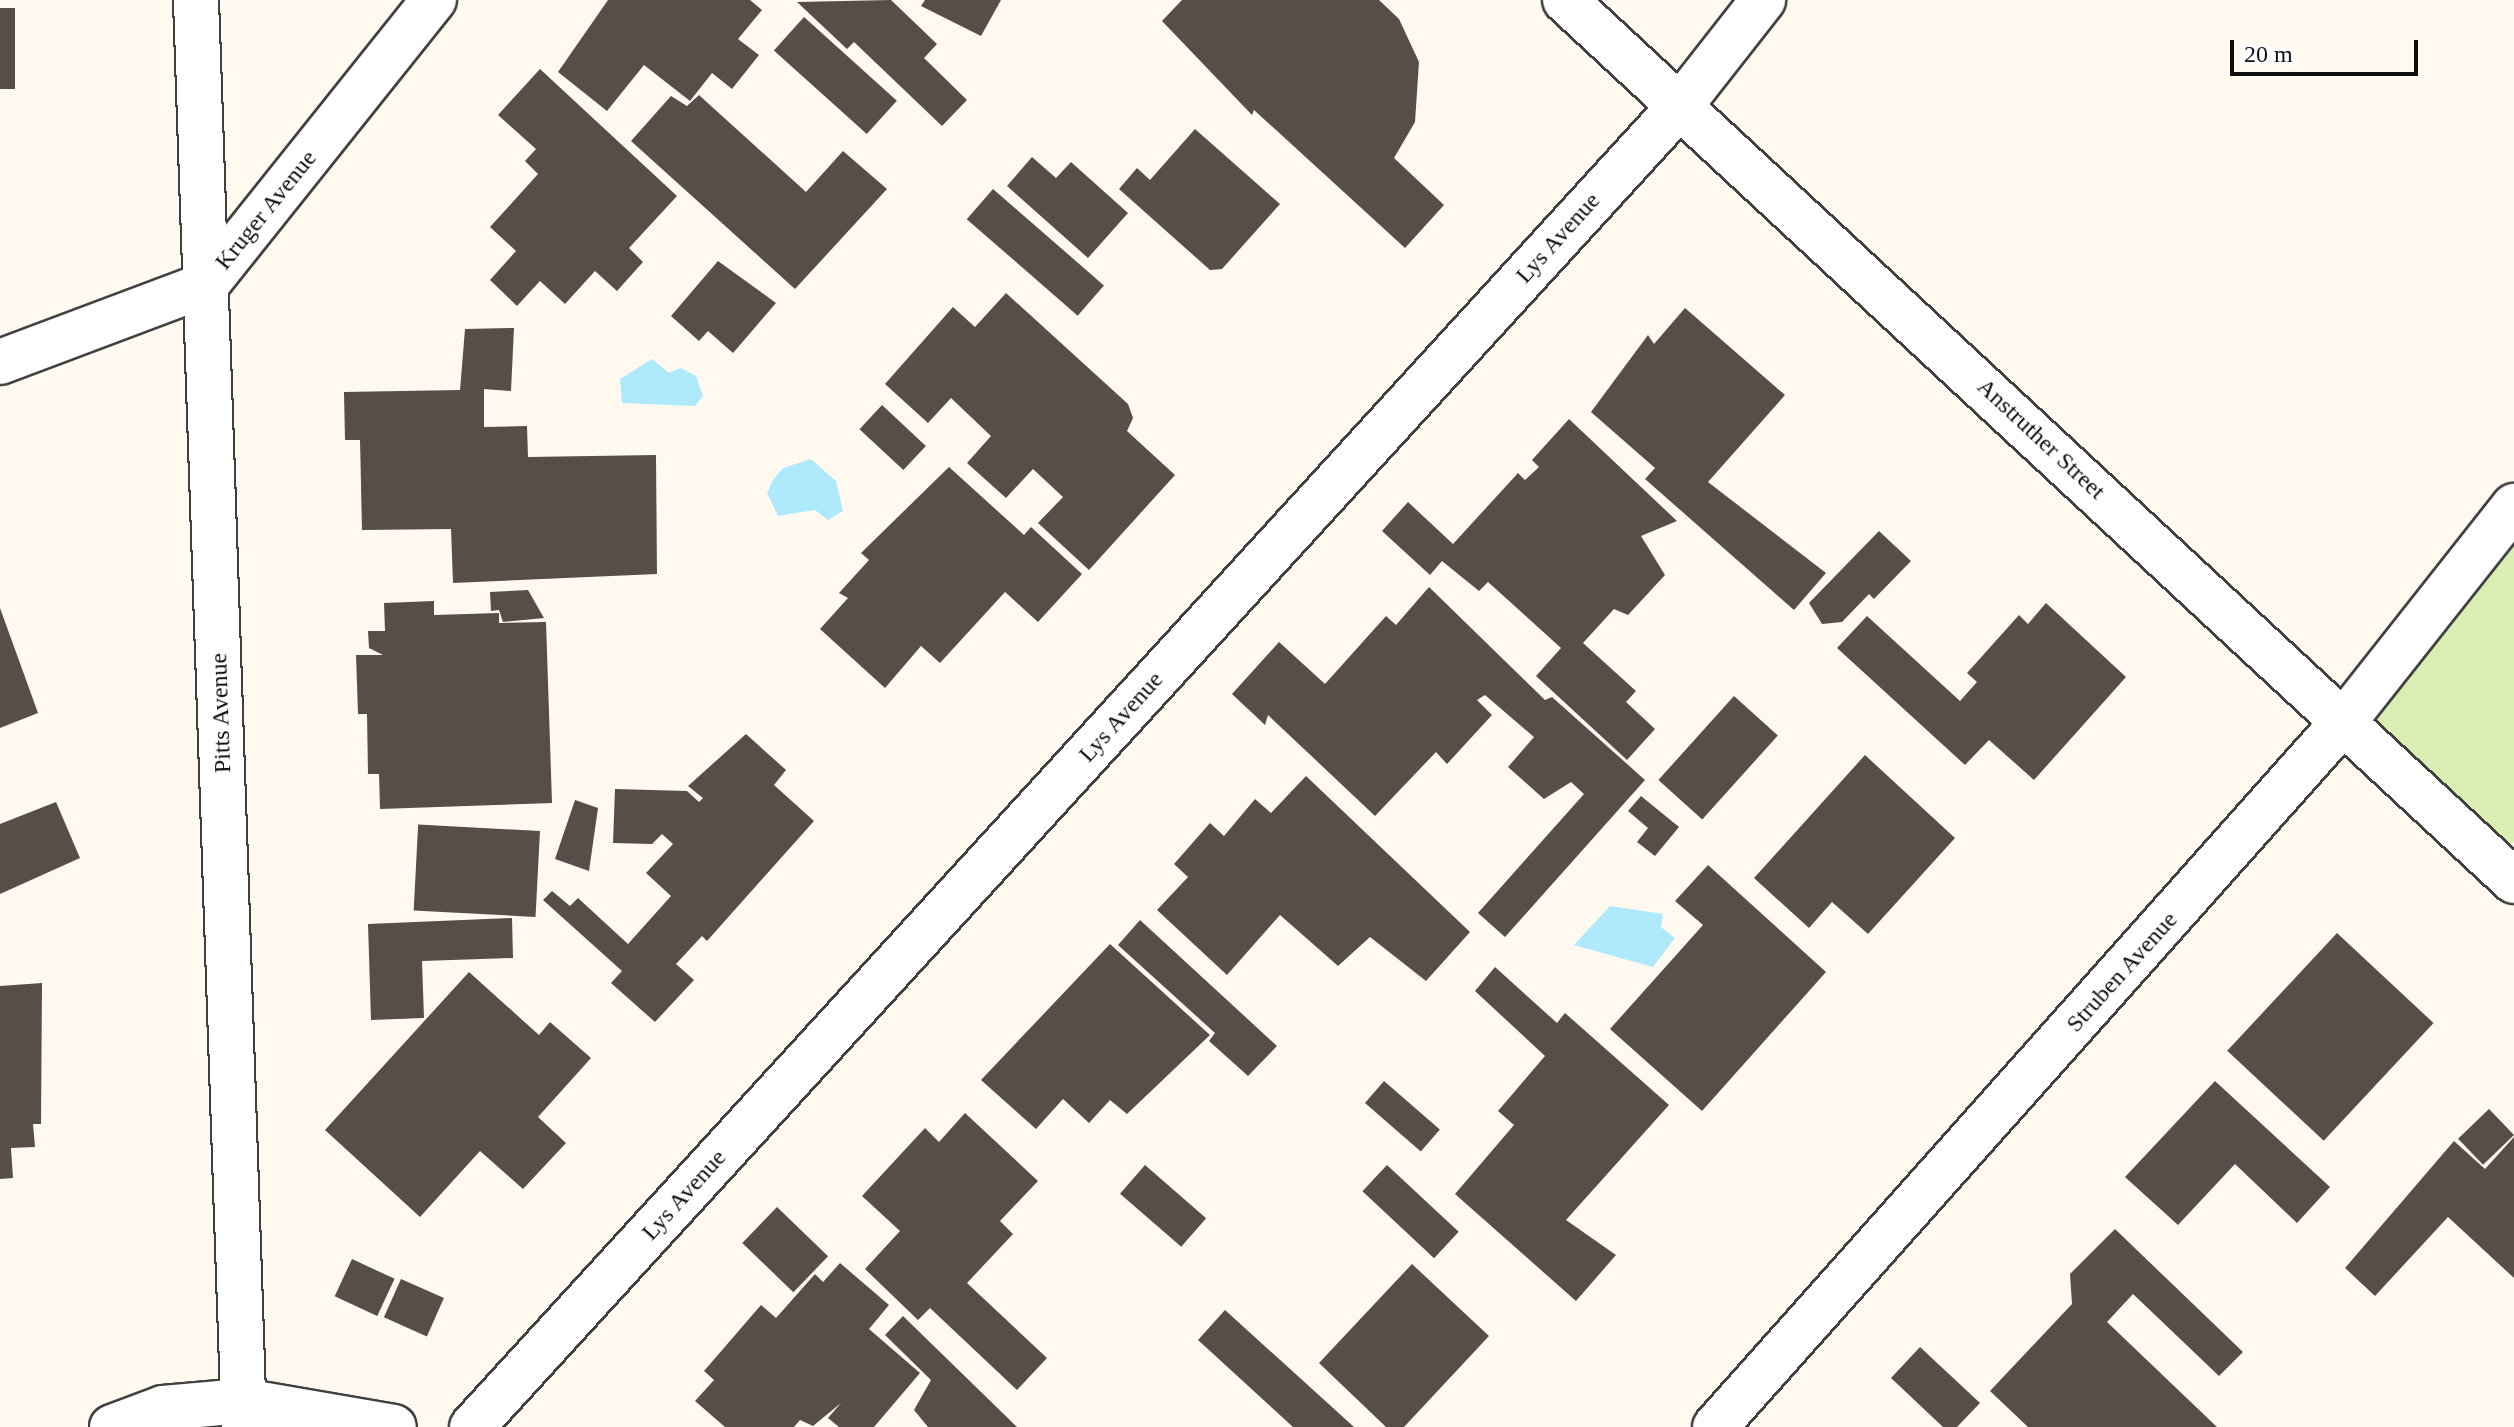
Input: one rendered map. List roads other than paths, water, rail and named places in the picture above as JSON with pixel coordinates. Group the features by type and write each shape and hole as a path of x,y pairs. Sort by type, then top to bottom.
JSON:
{"street":[{"name":"Pitts Avenue","path":"196,0 244,1414"},
{"name":"Kruger Avenue","path":"0,362 207,284 434,0"},
{"name":"Anstruther Street","path":"1565,0 2512,875"},
{"name":"Lys Avenue","path":"472,1427 1680,106 1763,0"},
{"name":"Struben Avenue","path":"1715,1427 2345,720 2514,506"},
{"path":"112,1427 163,1408 394,1427"}],"water":[{"path":"652,359 669,373 681,368 696,376 703,396 695,406 622,403 620,379"},
{"path":"811,459 836,481 843,511 828,520 815,510 778,516 767,493 773,480 783,468"},
{"path":"1610,906 1663,914 1661,927 1675,938 1653,967 1574,945"}]}
